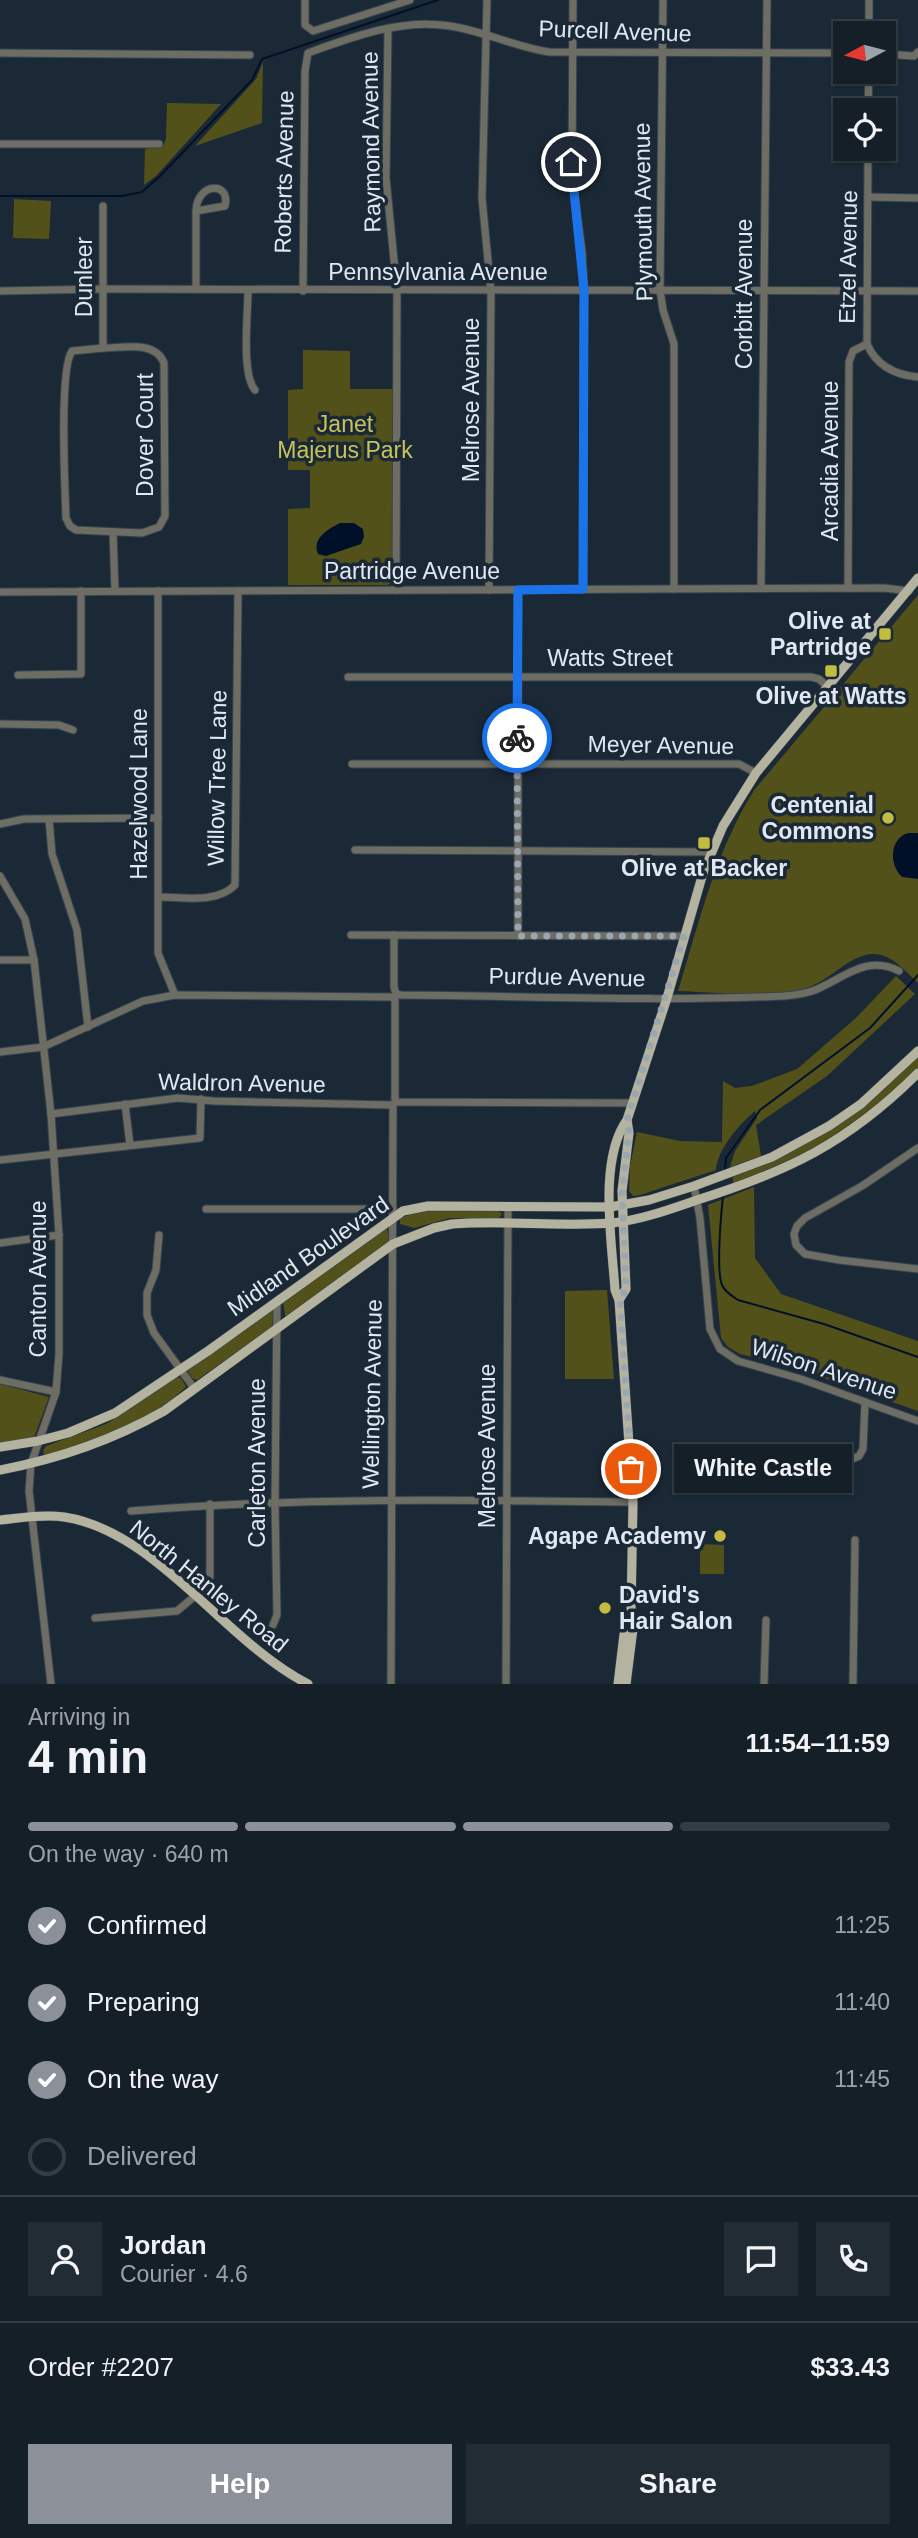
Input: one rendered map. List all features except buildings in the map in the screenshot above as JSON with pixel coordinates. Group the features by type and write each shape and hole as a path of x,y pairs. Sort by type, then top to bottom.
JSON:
{"main road":[{"path":"626,1684 634,1621 631,1612 633,1502 620,1300 615,1290 610,1207 619,1131 627,1120 711,852 737,800 756,773 918,578"},
{"name":"Midland Boulevard","path":"0,1447 38,1441 96,1423 115,1413 277,1301 393,1213 428,1206 622,1206 694,1186 772,1157 829,1126 861,1104 918,1051"},
{"name":"Midland Boulevard","path":"0,1470 31,1464 129,1431 164,1410 393,1244 452,1224 611,1223 697,1201 801,1161 880,1109 918,1073"},
{"path":"620,1300 626,1289 622,1176 629,1133 627,1120"},
{"name":"North Hanley Road","path":"0,1520 62,1517 114,1534 145,1554 276,1665 308,1684"},
{"path":"618,1684 626,1618 631,1612"}],"street":[{"path":"305,0 305,22 308,29 318,31 387,4 410,0"},
{"name":"Melrose Avenue","path":"487,0 482,198 491,292 489,590"},
{"path":"573,0 572,176 584,290 583,589"},
{"name":"Plymouth Avenue","path":"663,0 660,290 663,310 674,344 674,589"},
{"name":"Corbitt Avenue","path":"761,588 767,0"},
{"path":"869,0 869,21"},
{"name":"Purcell Avenue","path":"308,53 407,24 441,24 532,49 573,53 833,53"},
{"name":"Raymond Avenue","path":"388,29 386,178 397,291 396,590"},
{"path":"0,52 250,55"},
{"name":"Roberts Avenue","path":"303,291 305,71 308,53"},
{"path":"896,54 916,54 918,64"},
{"path":"0,144 159,144"},
{"name":"Etzel Avenue","path":"868,161 867,344 879,363 902,374 918,377"},
{"path":"868,197 918,198"},
{"name":"Dunleer","path":"103,206 103,348"},
{"path":"196,211 196,289"},
{"name":"Pennsylvania Avenue","path":"0,291 918,290"},
{"path":"248,291 248,370 255,390"},
{"name":"Arcadia Avenue","path":"848,588 849,362 853,351 867,344"},
{"path":"103,348 72,351 67,362 64,426 66,509 70,526 76,530 113,532 115,590"},
{"name":"Dover Court","path":"103,348 149,348 157,351 164,363 164,516 155,530 142,533 113,532"},
{"name":"Partridge Avenue","path":"0,592 761,588 884,588 909,591"},
{"name":"Hazelwood Lane","path":"158,590 158,953 175,995"},
{"name":"Willow Tree Lane","path":"159,897 213,897 229,891 235,885 238,590"},
{"path":"518,590 518,936"},
{"path":"18,675 80,674 81,591"},
{"name":"Watts Street","path":"348,677 811,677 819,679 827,686"},
{"path":"0,724 59,725 73,730"},
{"name":"Meyer Avenue","path":"352,764 739,764 756,773"},
{"path":"0,824 24,819 158,818"},
{"path":"49,819 52,854 77,930 88,1027"},
{"path":"355,850 711,852"},
{"name":"Canton Avenue","path":"0,876 25,919 34,960 51,1114 59,1235 59,1354 56,1392 31,1464 29,1491 51,1684"},
{"path":"351,935 684,936"},
{"name":"Wellington Avenue","path":"391,1684 394,935"},
{"path":"0,960 34,960"},
{"name":"Purdue Avenue","path":"0,1052 43,1047 143,1001 175,995 667,998 795,995 815,990 865,965 888,965 899,971"},
{"name":"Waldron Avenue","path":"51,1114 178,1098 394,1103 632,1103"},
{"path":"0,1160 200,1138 201,1099"},
{"path":"125,1104 130,1145"},
{"path":"918,1148 862,1186 805,1218 795,1230 794,1239 805,1254 918,1269"},
{"name":"Wilson Avenue","path":"694,1186 710,1329 720,1349 738,1361 801,1379 918,1421"},
{"name":"Melrose Avenue","path":"506,1684 508,1208"},
{"path":"206,1209 393,1213"},
{"path":"0,1243 59,1235"},
{"path":"159,1235 156,1270 147,1293 147,1315 154,1333 194,1388"},
{"name":"Carleton Avenue","path":"273,1625 277,1615 277,1301"},
{"path":"0,1380 56,1392"},
{"path":"707,1455 721,1460 852,1459 859,1456 863,1449 865,1402"},
{"path":"131,1511 210,1504 506,1500 633,1502"},
{"path":"95,1618 177,1611 195,1596 210,1577 210,1504"},
{"path":"853,1684 855,1540"},
{"path":"764,1684 766,1620"}],"green space":[{"path":"263,62 262,123 195,146 256,79"},
{"path":"167,103 221,104 156,176 144,185 145,149 163,146 166,139"},
{"path":"14,199 51,201 49,239 13,238"},
{"name":"Janet Majerus Park","path":"303,350 350,351 350,389 393,389 392,581 388,585 288,585 288,509 310,508 310,470 288,470 288,390 303,389"},
{"path":"918,595 918,983 893,960 874,954 857,958 813,985 790,992 742,994 678,991 719,862 755,789"},
{"path":"896,976 915,994 827,1076 756,1125 761,1156 730,1167 735,1151 757,1118 755,1111 725,1146 716,1170 633,1196 629,1191 630,1166 637,1132 680,1141 722,1142 723,1081 735,1088 752,1086 797,1069 856,1018"},
{"path":"918,1055 918,1068 854,1121 785,1163 733,1184 733,1177 807,1142"},
{"path":"754,1187 755,1258 781,1294 918,1341 918,1411 792,1367 740,1354 728,1347 721,1338 708,1205"},
{"path":"421,1211 499,1211 502,1214 499,1218 450,1218 414,1228 400,1224 400,1218"},
{"path":"387,1228 389,1240 386,1245 285,1315 283,1302"},
{"path":"607,1290 614,1379 565,1379 565,1291"},
{"path":"270,1310 274,1312 272,1327 197,1380 192,1378 187,1369"},
{"path":"176,1377 181,1378 186,1387 154,1412 119,1430 44,1456 46,1446 106,1424"},
{"path":"0,1384 49,1397 34,1438 0,1443"},
{"path":"700,1544 724,1545 724,1574 700,1574"}],"water":[{"path":"340,523 354,523 363,529 361,544 326,556 318,554 316,549 319,539 326,531"},
{"path":"908,833 918,833 918,879 902,877 893,859 894,846"}],"waterway":[{"path":"0,196 122,196 142,192 252,80 262,59 438,0"},
{"path":"725,1170 726,1158 760,1110 870,1028 918,975"},
{"path":"723,1196 719,1267 722,1285 729,1294 738,1300 824,1324 918,1357"}],"way so far":[{"path":"517,738 518,936 684,936 667,998 627,1120 629,1133 622,1176 626,1289 620,1300 631,1469"}],"place":[{"name":"Olive at Partridge","path":"885,634"},
{"name":"Olive at Watts","path":"831,671"},
{"name":"Centenial Commons","path":"888,818"},
{"name":"Olive at Backer","path":"704,843"},
{"name":"White Castle","path":"631,1469"},
{"name":"Agape Academy","path":"720,1536"},
{"name":"David's Hair Salon","path":"605,1608"}],"route":[{"path":"517,738 518,590 583,589 584,290 571,162"}]}
